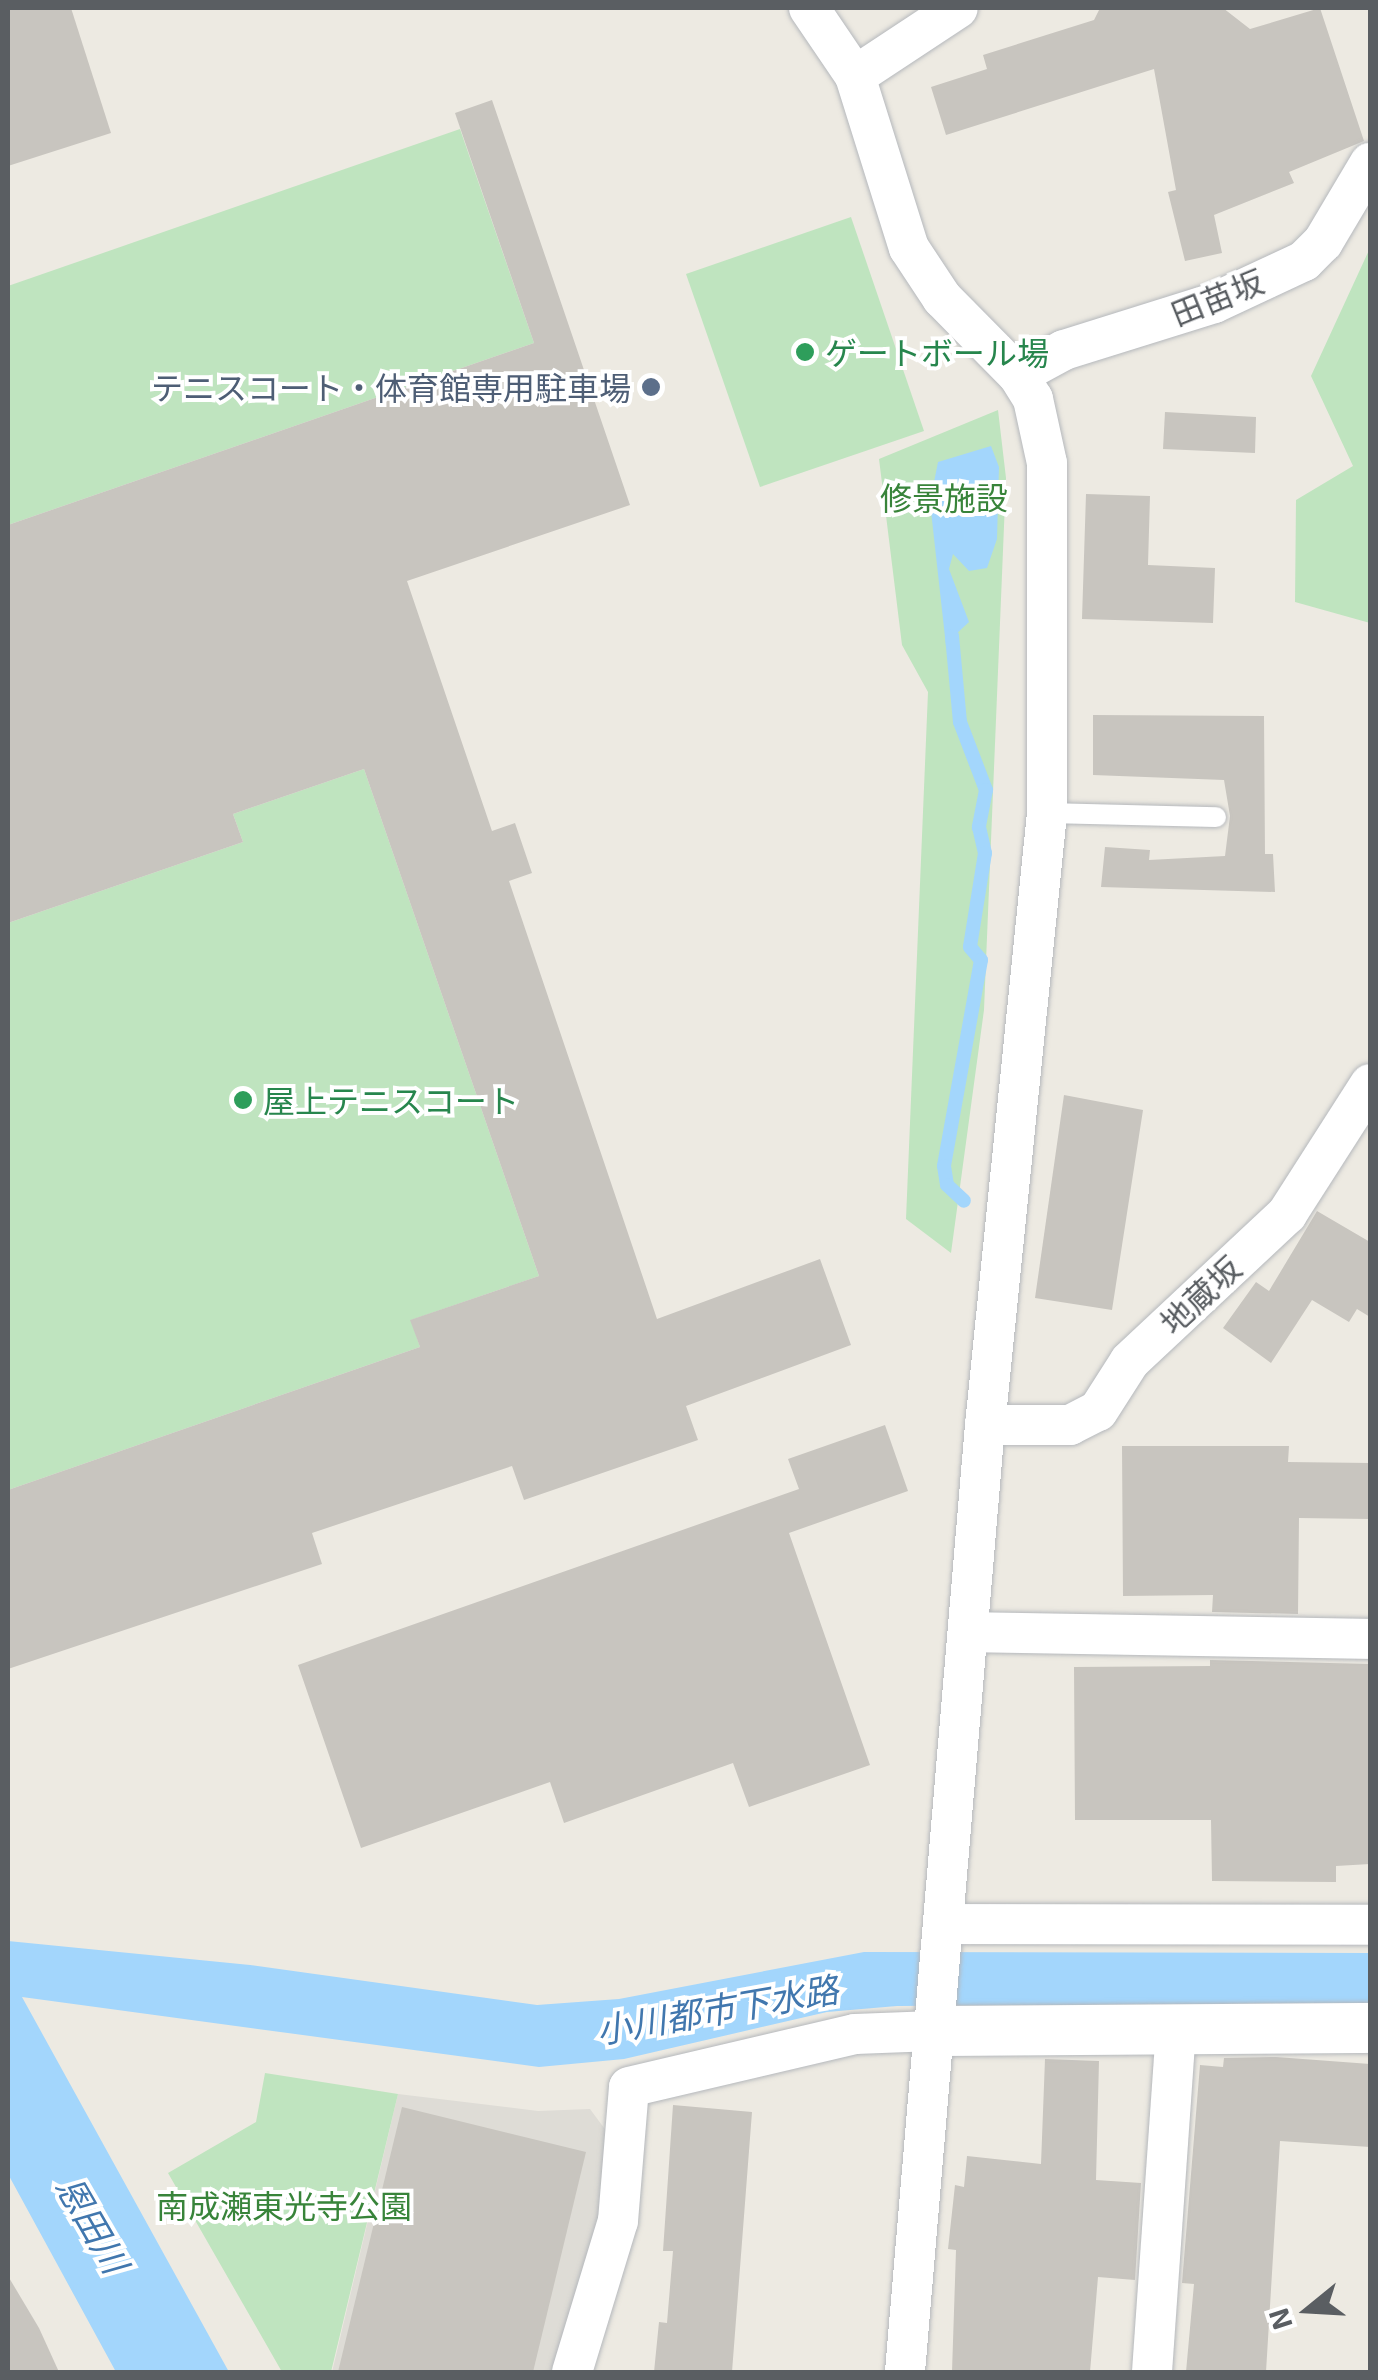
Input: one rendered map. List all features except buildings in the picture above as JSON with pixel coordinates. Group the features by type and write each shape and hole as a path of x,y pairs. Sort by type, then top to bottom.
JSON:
{"street":[{"path":"809,8 855,76 909,248 942,298 1018,375 1034,399 1046,462 1047,813 985,1425 905,2372"},
{"path":"855,76 958,8"},
{"name":"田苗坂","path":"1018,375 1064,350 1214,303 1304,261 1323,242 1370,162"},
{"name":"地蔵坂","path":"985,1425 1070,1425 1098,1412 1130,1361 1286,1214 1370,1084"},
{"path":"968,1632 1370,1639"},
{"path":"942,1930 1370,1924"},
{"path":"572,2372 618,2221 629,2087 855,2034 935,2026 1370,2028"},
{"path":"1152,2372 1176,2028"}],"lane":[{"path":"1047,813 1216,817"}],"shaded area":[{"path":"398,2094 538,2111 590,2109 607,2132 600,2220 552,2372 332,2372"}],"green space":[{"path":"460,129 534,343 8,525 8,286"},
{"name":"ゲートボール場","path":"851,217 924,431 760,487 686,274"},
{"path":"1370,248 1370,623 1295,602 1296,500 1353,466 1311,376"},
{"name":"修景施設","path":"998,410 1006,478 984,1010 951,1253 906,1219 928,692 902,645 879,459"},
{"name":"屋上テニスコート","path":"364,769 539,1276 411,1320 420,1347 8,1490 8,923 243,842 233,814"},
{"name":"南成瀬東光寺公園","path":"265,2073 398,2094 331,2372 282,2372 168,2173 256,2122"}],"water":[{"path":"991,446 999,467 997,539 987,568 969,571 953,554 949,569 969,622 954,636 954,652 946,646 930,502 938,462"},
{"path":"8,1941 250,1965 537,2005 619,1999 864,1952 1370,1953 1370,2003 897,2006 827,2012 624,2059 539,2067 22,1997 229,2372 116,2372 8,2174"}],"waterway":[{"path":"952,636 960,722 986,790 979,827 985,853 970,947 981,960 944,1166 947,1185 964,1201"}],"place":[{"name":"ゲートボール場","path":"805,352"},
{"name":"テニスコート・体育館専用駐車場","path":"651,387"},
{"name":"屋上テニスコート","path":"243,1100"}],"water label":[{"name":"小川都市下水路","path":"717,2009"},
{"name":"恩田川","path":"93,2224"}]}
